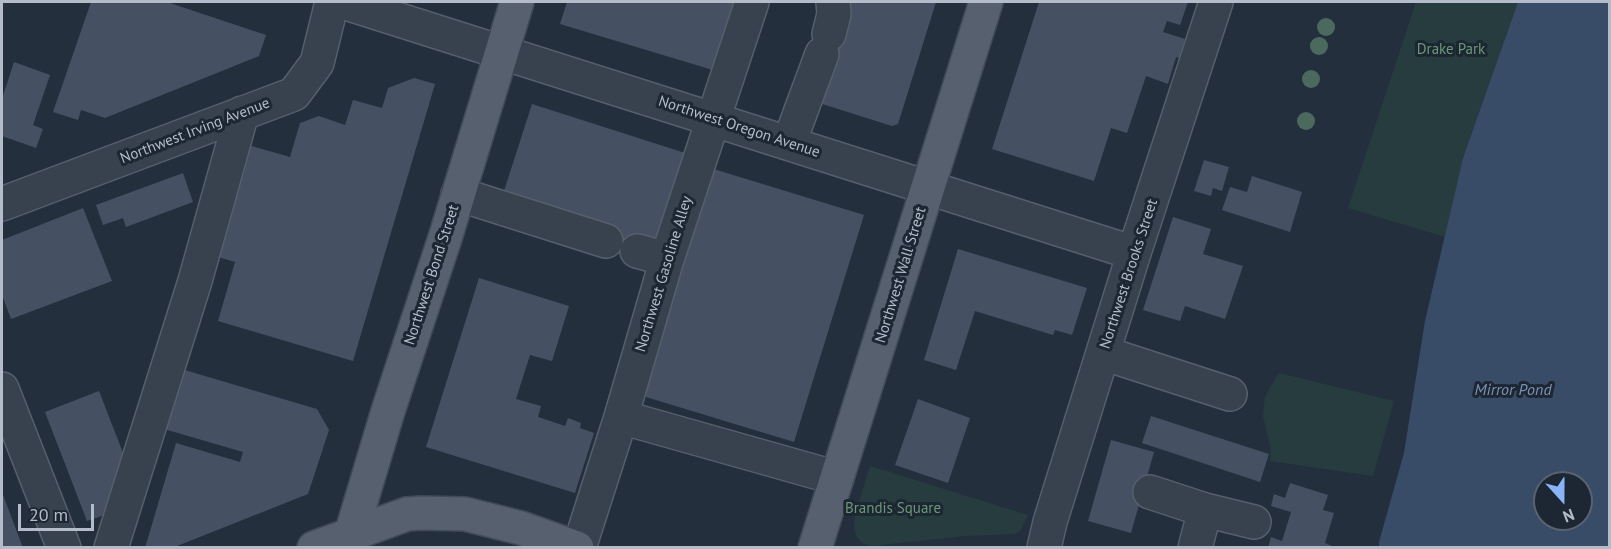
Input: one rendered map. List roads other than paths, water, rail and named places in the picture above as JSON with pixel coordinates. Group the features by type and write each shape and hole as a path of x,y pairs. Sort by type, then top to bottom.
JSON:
{"main road":[{"name":"Northwest Bond Street","path":"349,540 517,2"},
{"name":"Northwest Wall Street","path":"815,548 986,2"},
{"path":"314,548 349,540 407,514 465,514 520,528 578,548"}],"street":[{"name":"Northwest Irving Avenue","path":"2,204 294,94 317,63 332,2"},
{"name":"Northwest Oregon Avenue","path":"343,2 1134,253"},
{"name":"Northwest Gasoline Alley","path":"578,548 621,417 652,255 714,119 752,2"},
{"path":"789,143 826,44 834,14 833,2"},
{"name":"Northwest Brooks Street","path":"1044,548 1050,522 1134,253 1216,2"},
{"path":"111,548 195,281 242,113"},
{"path":"458,194 606,241"},
{"path":"1103,353 1230,394"},
{"path":"2,388 8,425 64,548"},
{"path":"621,417 837,478"},
{"path":"1150,492 1205,510 1254,522"},
{"path":"1195,548 1205,510"}],"water":[{"name":"Mirror Pond","path":"1518,2 1609,2 1609,547 1379,547 1404,453 1425,321 1463,158"}],"park label":[{"name":"Drake Park","path":"1451,50"},
{"name":"Brandis Square","path":"893,509"}]}
